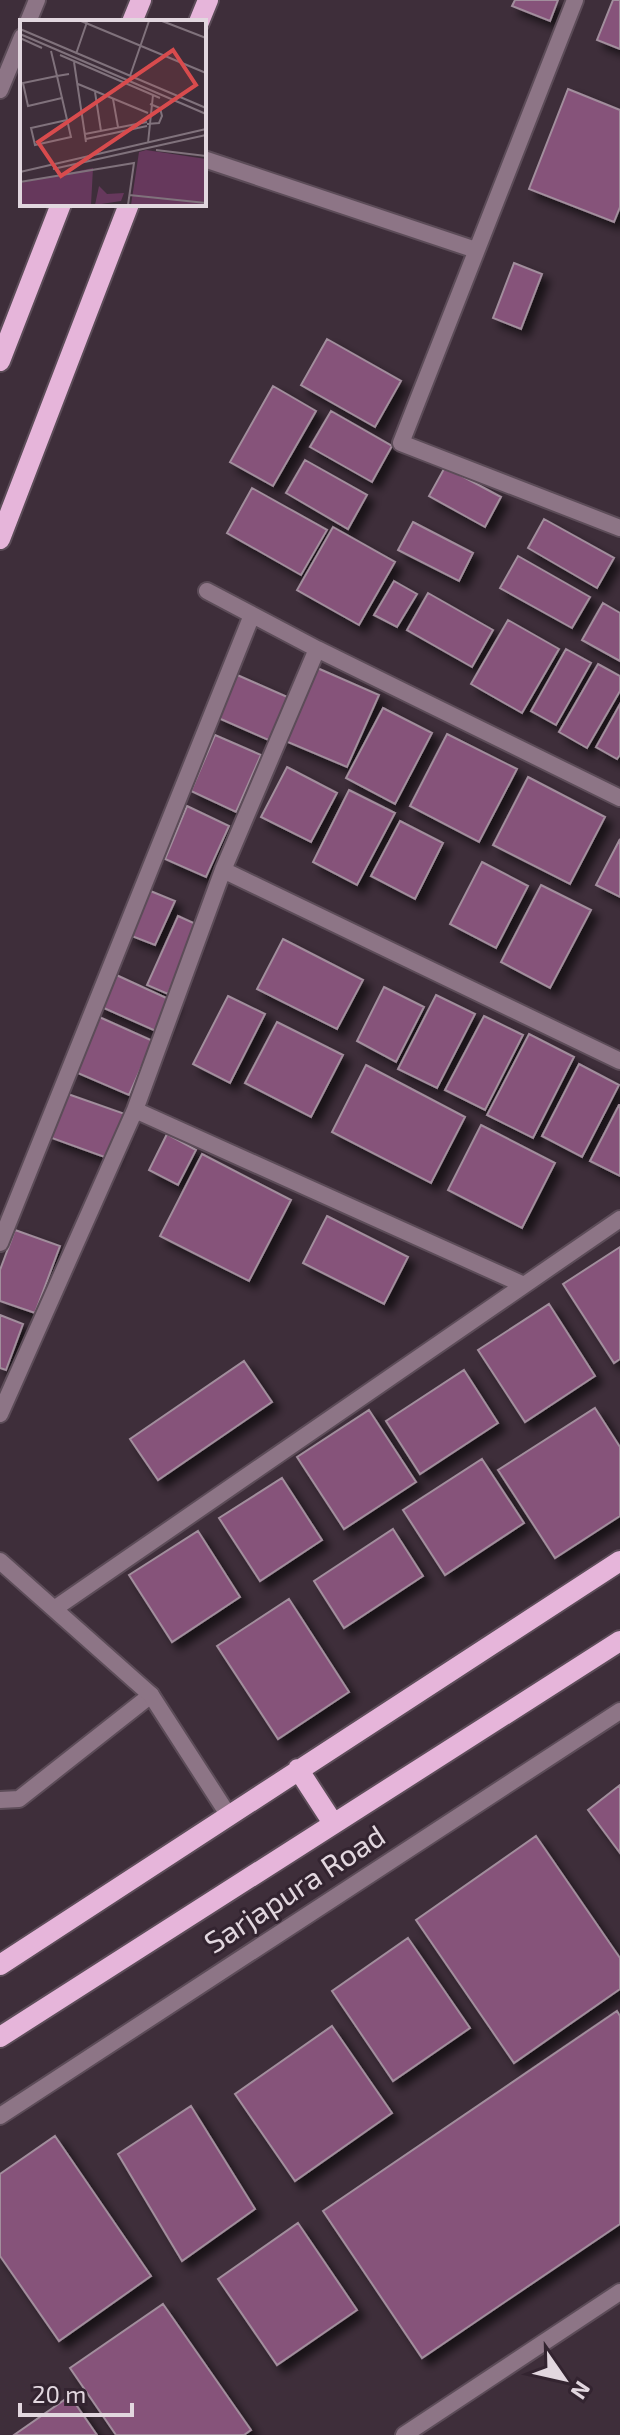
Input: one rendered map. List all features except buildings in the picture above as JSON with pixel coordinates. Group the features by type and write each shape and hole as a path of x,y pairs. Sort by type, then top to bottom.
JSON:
{"main road":[{"path":"133,20 141,0"},
{"path":"200,20 208,0"},
{"path":"0,361 60,206"},
{"path":"0,539 128,206"},
{"path":"0,1965 620,1561"},
{"name":"Sarjapura Road","path":"0,2037 620,1641"},
{"path":"298,1769 333,1823"}],"street":[{"path":"29,20 37,0"},
{"path":"575,0 401,443 620,528"},
{"path":"0,90 20,42"},
{"path":"206,160 476,250"},
{"path":"207,591 317,649 620,798"},
{"path":"0,1243 252,615"},
{"path":"0,1414 135,1110 223,870 317,649"},
{"path":"223,870 620,1061"},
{"path":"135,1110 524,1285"},
{"path":"54,1609 620,1219"},
{"path":"0,1561 151,1695 229,1816"},
{"path":"0,1800 19,1799 151,1695"},
{"name":"Sarjapura Road","path":"0,2116 620,1711"},
{"path":"404,2435 620,2292"}]}
